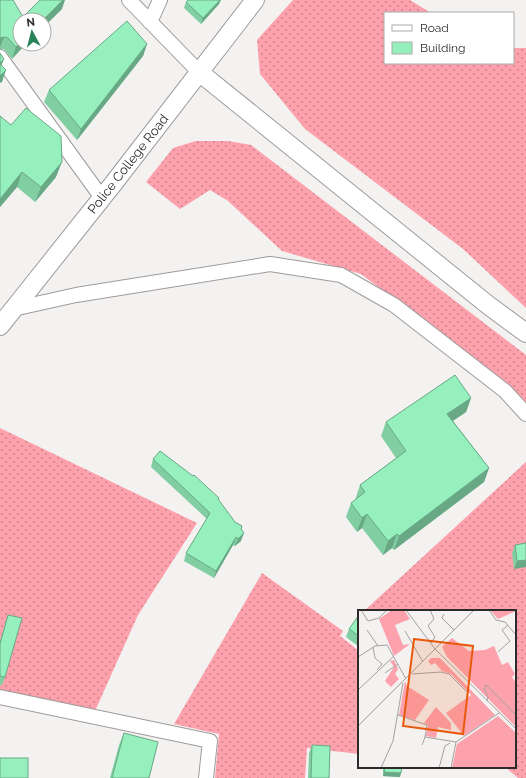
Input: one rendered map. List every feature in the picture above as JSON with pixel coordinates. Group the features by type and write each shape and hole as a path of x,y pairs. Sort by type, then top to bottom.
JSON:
{"street":[{"path":"129,0 199,72 482,300 526,333"},
{"path":"150,22 160,0"},
{"name":"Police College Road","path":"0,326 102,198 255,0"},
{"path":"0,57 102,198"},
{"path":"13,309 76,295 270,264 341,275 394,305 505,391 526,414"},
{"path":"0,697 210,741 206,778"}],"shaded area":[{"path":"293,0 410,0 429,12 384,12 384,64 514,64 514,48 526,48 526,308 463,249 305,129 260,74 257,40"},
{"path":"196,141 228,141 251,145 526,355 526,404 491,372 361,274 282,251 228,201 210,190 180,209 146,182 173,148"},
{"path":"0,428 197,523 138,615 95,711 0,690"},
{"path":"526,462 526,778 518,778 506,768 516,768 516,610 365,610"},
{"path":"262,573 343,631 340,636 358,650 358,754 307,748 305,778 215,778 219,734 174,724"}],"building":[{"path":"0,0 13,0 20,12 12,12 12,42 8,38 0,38"},
{"path":"40,0 63,0 51,12 28,12"},
{"path":"188,0 220,0 203,18 186,2"},
{"path":"127,21 147,44 81,129 49,90"},
{"path":"0,53 4,59 0,63"},
{"path":"0,64 6,70 0,76"},
{"path":"26,108 61,136 62,162 41,187 22,172 0,199 0,116 11,125"},
{"path":"455,375 471,398 447,414 489,468 399,536 397,534 388,541 367,514 362,518 351,503 365,492 360,485 406,451 386,422"},
{"path":"160,451 193,476 194,475 219,498 218,499 235,522 242,526 241,529 244,533 238,539 236,537 216,571 186,553 210,513 153,459"},
{"path":"526,543 526,560 517,561 515,545"},
{"path":"8,615 22,618 5,677 0,676 0,644"},
{"path":"358,616 358,635 349,629"},
{"path":"124,733 158,742 149,778 112,778"},
{"path":"312,745 330,746 329,778 311,778"},
{"path":"0,758 28,758 28,778 0,778"},
{"path":"385,768 402,768 401,773 384,772"}]}
